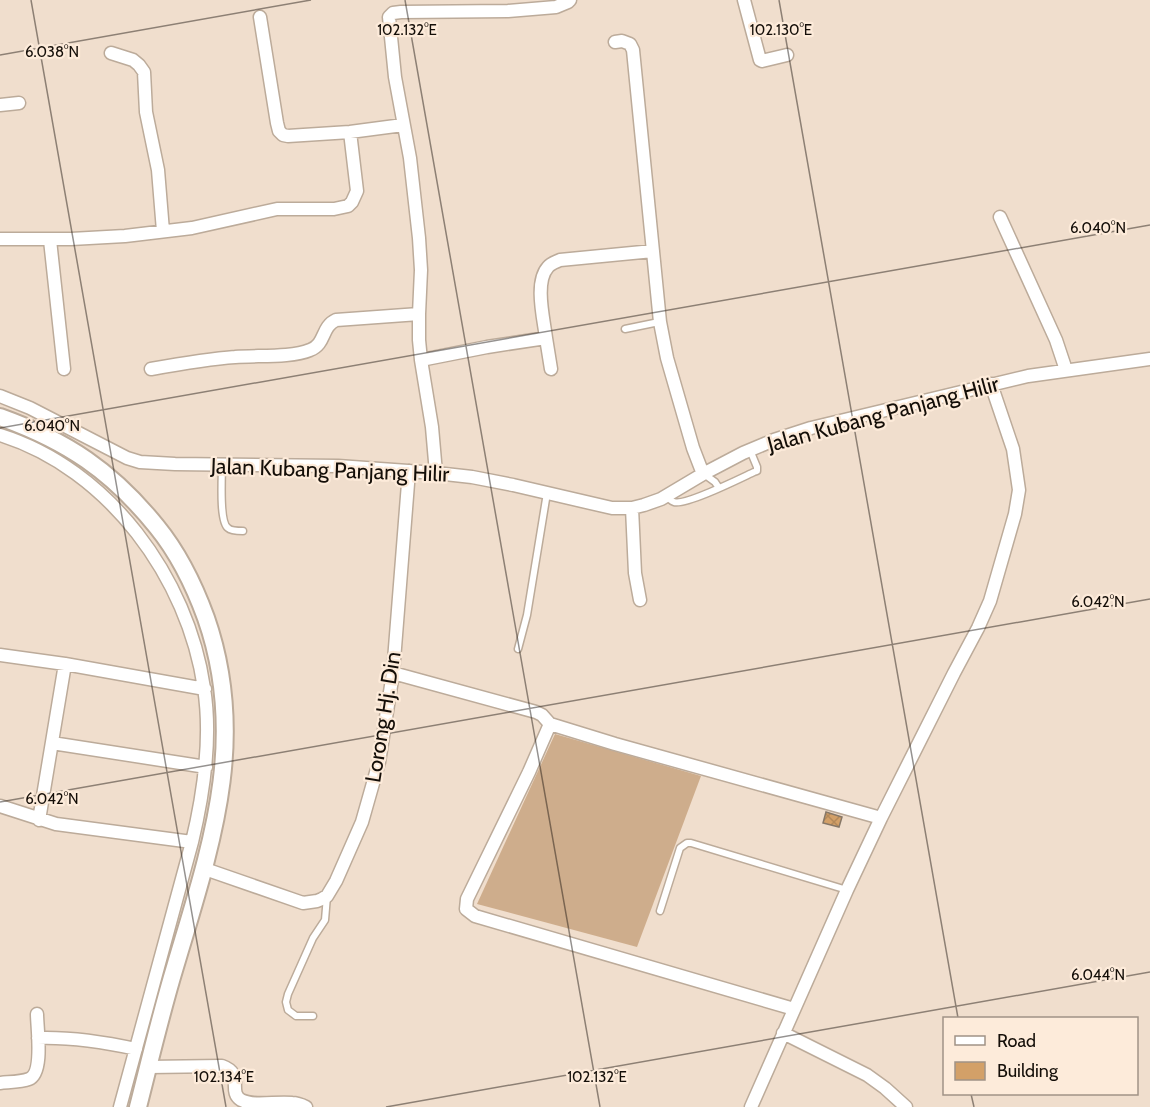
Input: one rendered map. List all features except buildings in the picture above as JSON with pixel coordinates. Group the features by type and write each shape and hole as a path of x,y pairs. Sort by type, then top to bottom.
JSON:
{"main road":[{"path":"0,417 56,440 91,463 122,488 144,511 167,540 186,570 213,638 222,680 225,749 215,825 204,869 152,1022 148,1067 138,1107"}],"street":[{"path":"436,473 432,427 421,360 418,314 421,270 419,238 410,158 395,77 389,17 401,12 508,11 548,8 563,5 570,0"},
{"path":"744,0 760,60 787,55"},
{"path":"260,17 279,130 284,135 351,132 403,124"},
{"path":"615,42 622,41 630,44 633,50 660,322 667,358 693,448 703,474"},
{"path":"111,53 134,60 144,72 146,112 158,170 163,231"},
{"path":"0,105 19,103"},
{"path":"0,239 94,238 192,228 277,209 334,209 348,206 357,191 351,132"},
{"path":"1000,217 1056,340 1066,370"},
{"path":"50,240 64,369"},
{"path":"551,369 541,288 543,274 549,265 560,260 653,251"},
{"path":"151,369 232,357 300,353 315,347 321,341 328,325 336,320 418,314"},
{"path":"421,360 546,338"},
{"name":"Jalan Kubang Panjang Hilir","path":"0,396 30,408 127,458 140,462 338,466 436,473 472,477 612,508 632,508 667,495 750,450 811,428 1028,376 1150,359"},
{"path":"751,1107 881,818 990,601 1015,514 1019,490 1013,449 991,384"},
{"path":"0,435 49,456 76,475 107,499 142,540 173,588 194,639 205,689 207,723 204,784 152,1022 136,1049 120,1107"},
{"name":"Lorong Hj. Din","path":"327,896 336,881 365,812 380,762 393,673 409,471"},
{"path":"632,508 635,573 640,600"},
{"path":"0,655 205,689"},
{"path":"39,820 65,664"},
{"path":"393,673 536,712 550,724 615,744 881,818"},
{"path":"550,724 467,898 466,909 469,913 794,1009"},
{"path":"52,743 206,766"},
{"path":"0,806 39,820 79,828 192,842"},
{"path":"204,869 303,903 317,902 327,896"},
{"path":"0,1083 29,1079 35,1075 39,1058 37,1014"},
{"path":"783,1034 867,1075 906,1107"},
{"path":"38,1038 120,1045 136,1049"},
{"path":"148,1067 222,1066 233,1073 237,1096 249,1104 293,1103 306,1107"}],"lane":[{"path":"625,329 660,322"},
{"path":"667,495 671,501 680,502 757,471 750,450"},
{"path":"222,465 223,517 226,527 230,530 243,531"},
{"path":"703,474 715,482 718,488"},
{"path":"518,649 527,615 547,492"},
{"path":"660,911 680,848 687,843 847,890"},
{"path":"313,1016 296,1016 288,1010 286,1002 312,938 325,920 327,896"}],"shaded area":[{"path":"555,734 701,776 637,947 477,904"}]}
